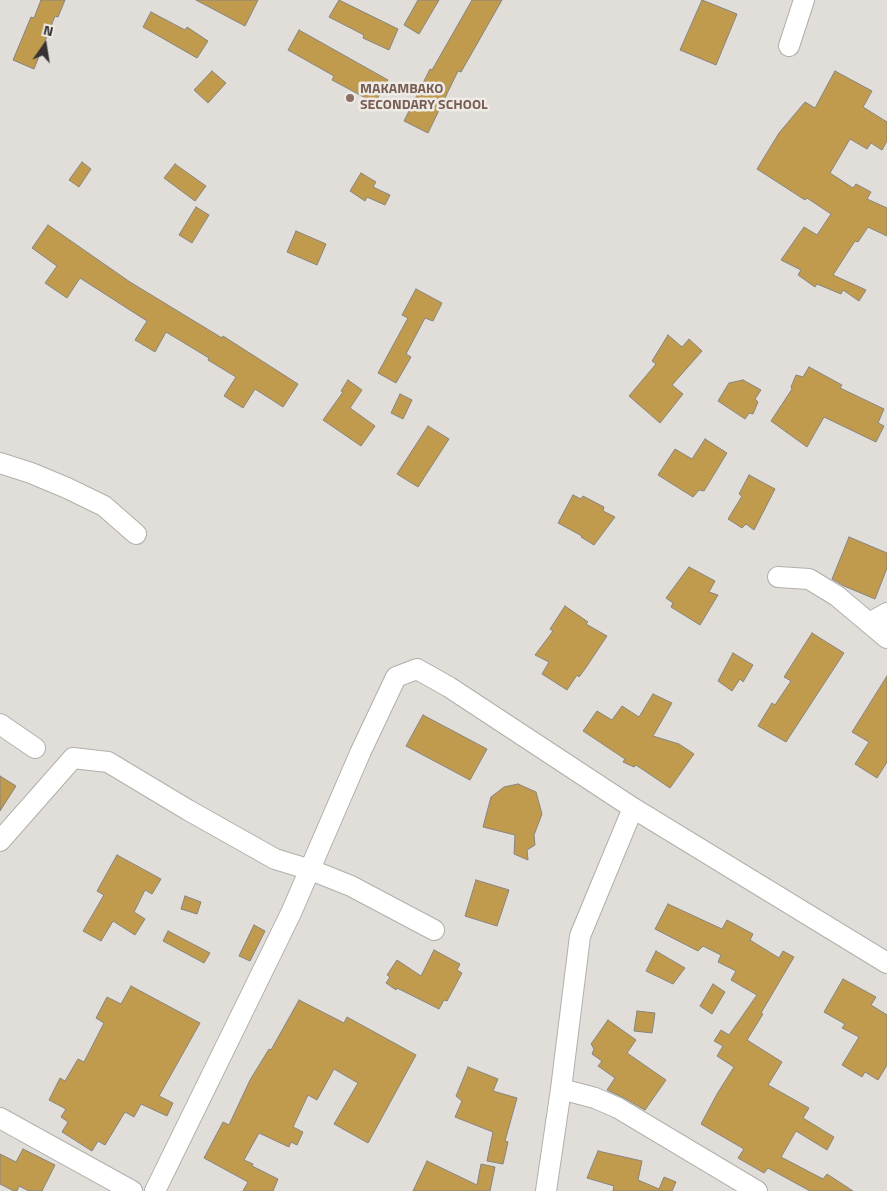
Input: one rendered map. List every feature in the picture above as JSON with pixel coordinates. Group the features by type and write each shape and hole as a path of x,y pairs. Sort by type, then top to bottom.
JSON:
{"street":[{"path":"789,46 804,0"},
{"path":"0,463 31,473 104,506 136,534"},
{"path":"778,577 809,579 837,596 887,638"},
{"path":"868,623 887,613"},
{"path":"154,1191 218,1064 311,870 361,752 396,677 417,669 449,687 633,808 887,963"},
{"path":"0,724 35,748"},
{"path":"0,841 74,758 108,762 274,859 311,870 351,886 434,930"},
{"path":"546,1191 580,936 633,808"},
{"path":"561,1089 595,1098 618,1108 757,1191"},
{"path":"0,1118 132,1191"}],"building":[{"path":"41,0 65,0 58,17 55,16 34,69 13,60 31,17 34,18"},
{"path":"196,0 258,0 245,26"},
{"path":"339,0 398,29 389,50 363,38 364,35 329,17"},
{"path":"418,0 439,0 419,34 404,25"},
{"path":"472,0 502,0 461,72 458,71 428,133 404,121 430,69 432,70"},
{"path":"702,0 737,14 716,65 680,50"},
{"path":"151,12 185,30 187,27 208,41 197,58 143,27"},
{"path":"299,30 388,80 375,103 332,80 334,76 288,50"},
{"path":"212,71 226,83 208,103 194,90"},
{"path":"835,71 872,91 863,107 887,122 887,141 882,150 871,143 867,149 850,139 830,173 853,188 856,184 871,192 867,199 887,208 887,236 868,227 858,242 855,241 833,275 866,290 859,301 843,290 841,294 817,284 815,287 798,275 801,270 781,260 804,227 817,235 831,214 807,198 805,200 757,169 779,133 805,102 815,108"},
{"path":"82,162 91,169 79,187 69,180"},
{"path":"175,164 206,186 195,201 164,178"},
{"path":"361,173 376,182 373,187 390,195 385,205 367,197 365,201 350,191"},
{"path":"196,207 209,215 192,243 179,235"},
{"path":"48,225 130,282 222,338 223,336 298,384 283,407 255,389 243,408 224,396 236,377 166,332 155,352 135,340 147,321 80,278 67,298 45,283 57,266 32,248"},
{"path":"296,231 326,244 317,265 287,252"},
{"path":"416,289 442,303 433,321 425,318 406,354 411,357 396,383 378,373 408,318 402,315"},
{"path":"668,335 682,347 689,339 702,351 672,385 683,394 660,423 629,396 656,364 652,361"},
{"path":"809,367 842,385 840,388 884,409 878,423 884,426 876,442 824,417 807,447 771,421 792,389 791,387 796,375 803,377"},
{"path":"348,380 362,390 350,408 375,426 361,446 323,420 343,392 341,391"},
{"path":"743,380 761,390 755,399 758,402 753,414 749,413 745,419 718,401 729,383"},
{"path":"400,394 412,400 403,419 391,413"},
{"path":"428,426 449,439 418,487 397,474"},
{"path":"705,439 727,453 704,491 699,490 693,497 658,475 675,449 692,459"},
{"path":"749,475 775,489 754,530 746,524 742,528 728,519 742,496 739,494"},
{"path":"573,495 581,499 583,496 604,507 603,511 615,517 594,545 558,523"},
{"path":"849,537 887,553 887,568 875,599 832,579"},
{"path":"689,567 715,581 709,592 718,595 700,625 671,607 673,603 666,598"},
{"path":"565,606 588,622 586,624 607,636 585,669 579,677 577,675 567,690 542,674 549,662 535,655 553,631 550,629"},
{"path":"812,633 844,653 786,742 758,726 772,703 775,705 791,681 784,677"},
{"path":"733,653 753,665 743,682 740,679 732,691 718,681"},
{"path":"887,676 887,762 877,778 855,764 869,742 852,732"},
{"path":"653,694 672,703 653,736 679,744 694,754 670,788 636,765 634,767 623,762 625,759 583,731 597,711 612,720 622,706 639,717"},
{"path":"423,715 487,749 470,780 406,746"},
{"path":"0,776 16,786 0,811"},
{"path":"518,784 536,792 542,814 534,835 535,845 527,850 528,860 514,854 515,835 483,827 491,797 504,787"},
{"path":"117,855 161,879 152,894 145,890 134,912 145,919 135,935 113,921 101,941 83,931 104,895 97,891"},
{"path":"476,880 509,890 497,926 465,916"},
{"path":"185,896 201,902 197,914 181,909"},
{"path":"668,904 722,929 727,920 753,934 750,940 779,958 783,951 794,957 747,1040 782,1062 768,1085 809,1108 803,1118 834,1137 827,1150 796,1131 781,1157 823,1179 827,1174 853,1191 810,1191 768,1168 764,1173 738,1158 744,1149 701,1124 734,1067 717,1056 723,1046 714,1041 721,1030 729,1035 757,995 731,980 736,971 718,962 721,955 703,946 698,951 655,929"},
{"path":"254,925 265,931 250,961 239,956"},
{"path":"168,931 210,953 204,963 163,941"},
{"path":"434,950 460,964 457,970 462,973 447,1001 444,1000 439,1009 397,988 396,990 386,983 390,977 387,975 397,960 421,976"},
{"path":"656,951 685,968 673,984 646,971"},
{"path":"843,979 876,997 871,1005 887,1015 887,1065 878,1080 865,1072 862,1077 842,1065 859,1037 842,1028 845,1024 824,1012"},
{"path":"713,984 725,992 712,1014 700,1006"},
{"path":"131,986 200,1023 159,1096 173,1103 167,1116 141,1104 134,1117 125,1112 105,1145 98,1141 92,1151 62,1132 68,1122 61,1117 66,1109 49,1100 60,1078 65,1081 78,1059 84,1062 104,1023 96,1018 107,997 121,1004"},
{"path":"299,1000 344,1023 347,1017 416,1055 368,1143 334,1124 358,1083 334,1069 317,1100 308,1095 293,1127 303,1132 297,1145 291,1142 289,1147 259,1133 244,1160 278,1179 273,1191 243,1191 248,1182 204,1158 223,1122 229,1125 250,1080 269,1049 271,1050"},
{"path":"637,1011 655,1013 652,1033 634,1031"},
{"path":"608,1020 636,1040 627,1053 666,1080 645,1110 607,1090 615,1078 598,1066 602,1061 592,1054 594,1049 591,1044"},
{"path":"468,1067 498,1079 493,1091 517,1098 505,1141 508,1142 503,1164 487,1161 493,1132 455,1117 462,1101 456,1096"},
{"path":"23,1149 55,1165 42,1191 29,1191 19,1186 17,1191 14,1191 0,1184 0,1154 16,1162"},
{"path":"598,1151 642,1161 638,1180 659,1189 664,1177 676,1182 672,1191 613,1191 614,1186 587,1178"},
{"path":"427,1161 477,1185 481,1164 495,1167 490,1191 413,1191"}],"place":[{"name":"MAKAMBAKO SECONDARY SCHOOL","path":"350,98"}]}
